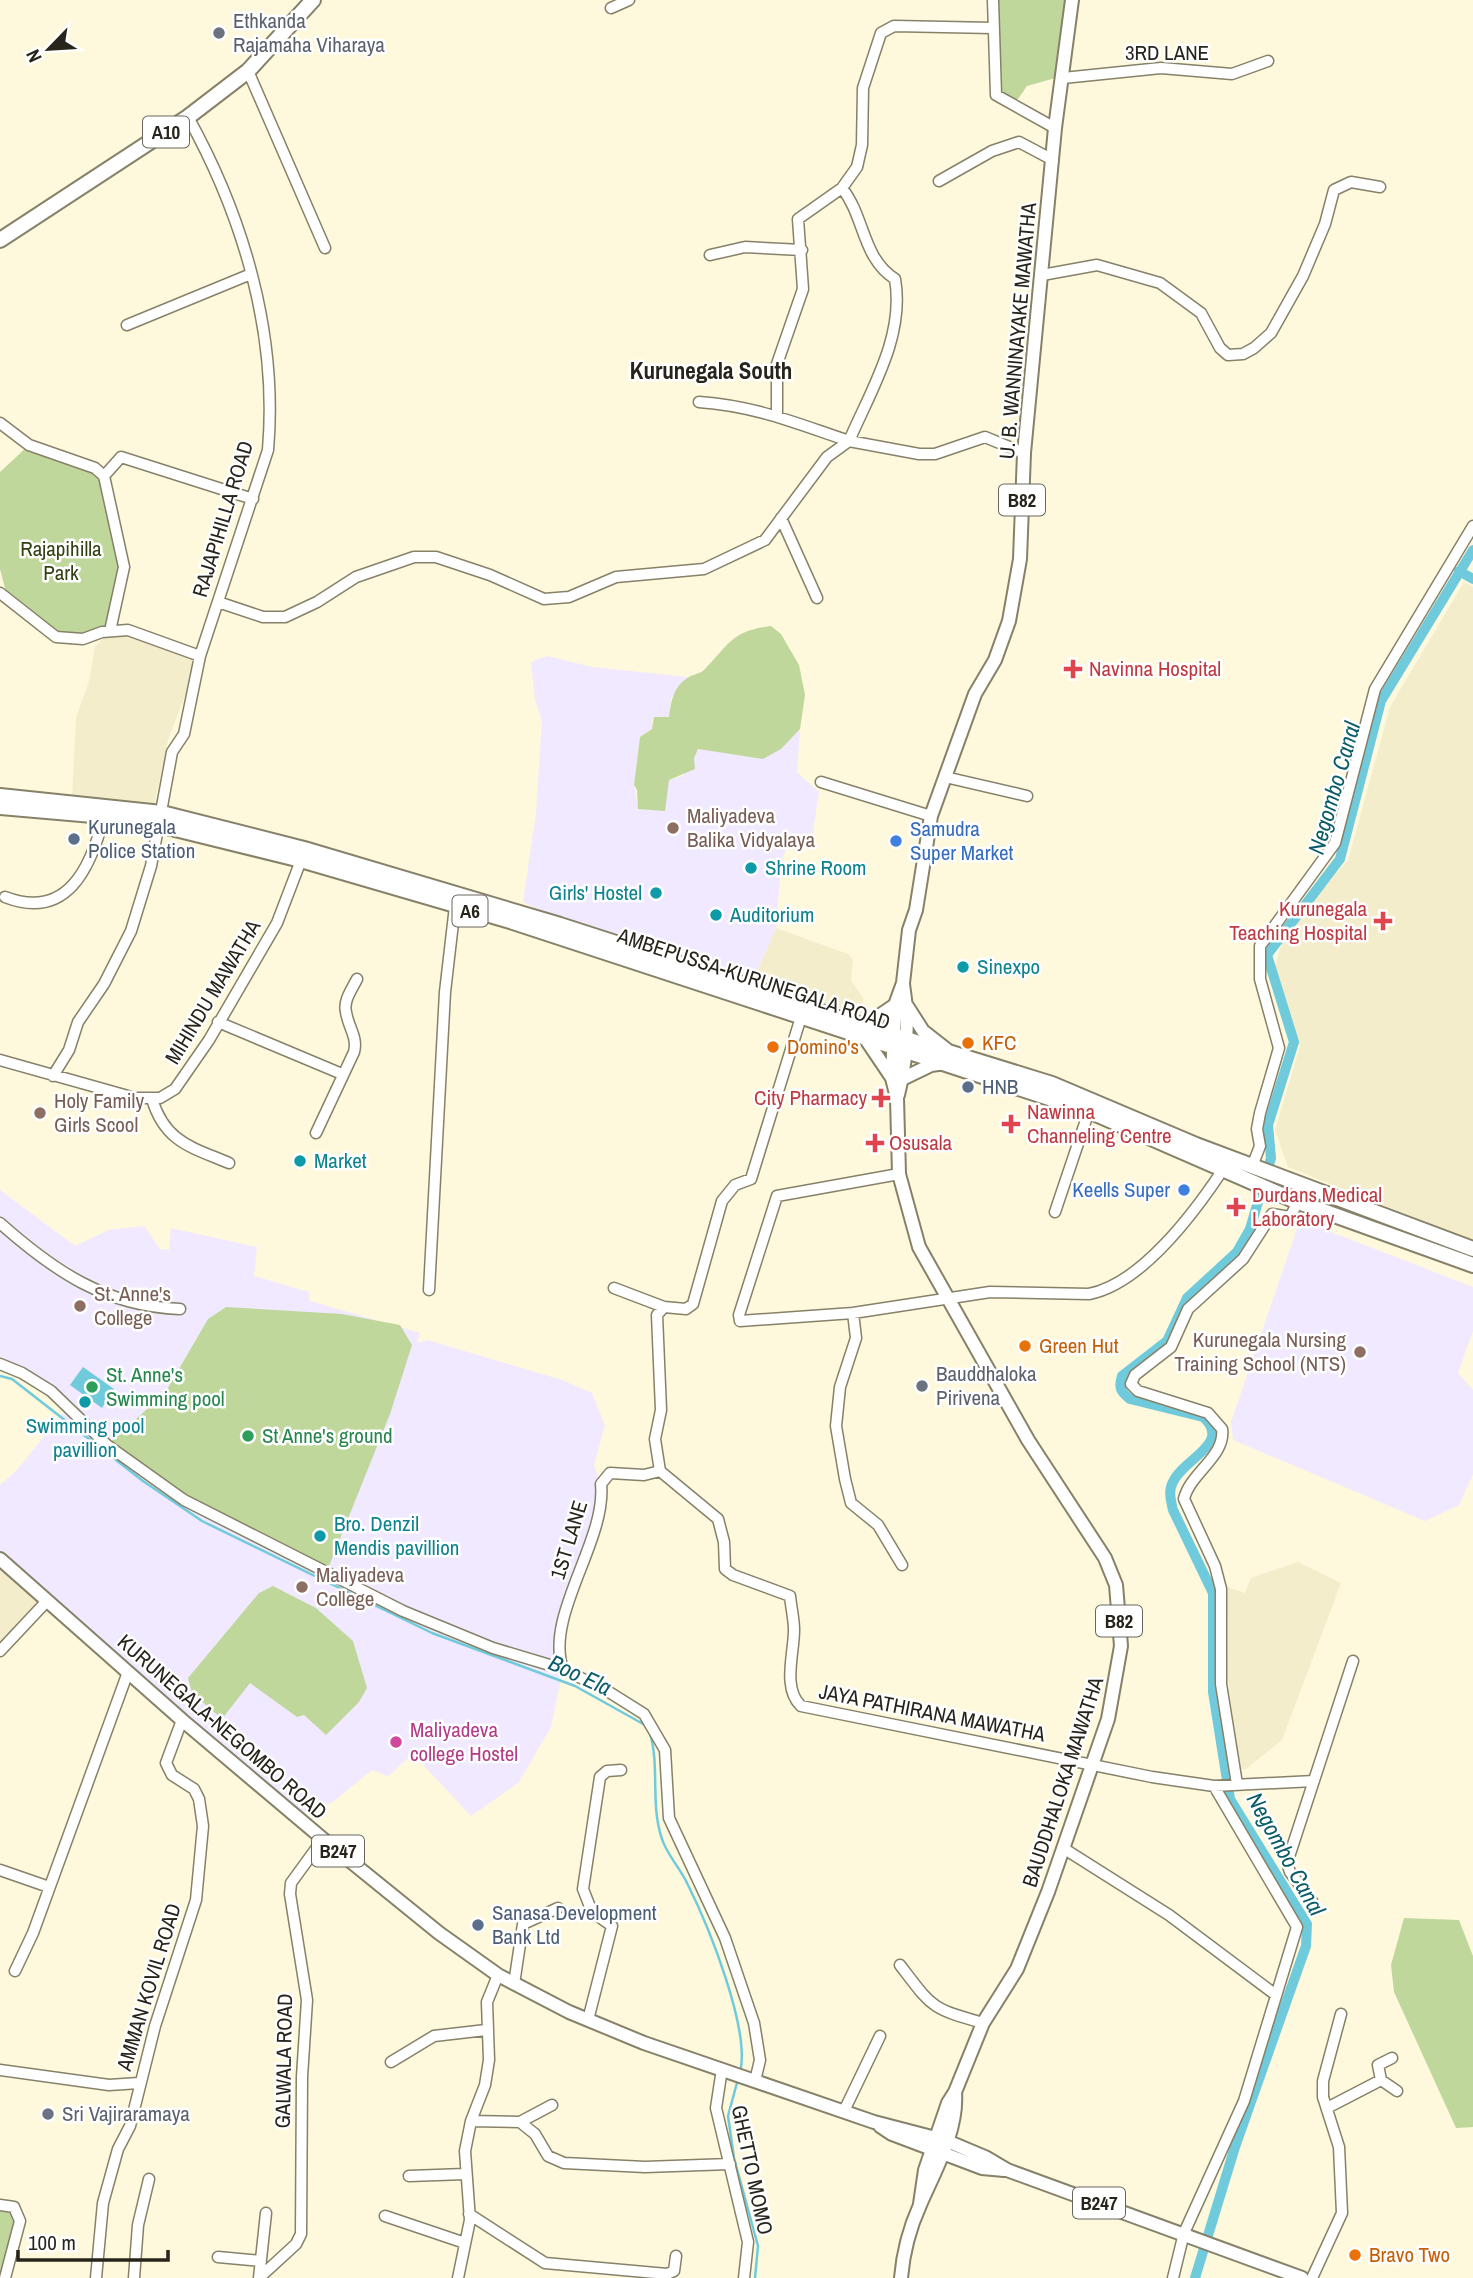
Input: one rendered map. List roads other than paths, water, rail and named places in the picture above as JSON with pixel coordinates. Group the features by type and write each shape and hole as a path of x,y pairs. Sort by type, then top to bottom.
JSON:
{"highway":[{"name":"A10","path":"0,240 188,117 248,71 313,0"},
{"name":"AMBEPUSSA-KURUNEGALA ROAD","path":"0,796 160,819 303,855 549,922 749,986 866,1031"},
{"name":"AMBEPUSSA-KURUNEGALA ROAD","path":"0,807 104,817 160,819"},
{"name":"AMBEPUSSA-KURUNEGALA ROAD","path":"303,855 801,1017 866,1031 1094,1100 1196,1145 1253,1164 1473,1249"},
{"name":"AMBEPUSSA-KURUNEGALA ROAD","path":"946,1056 1089,1111 1298,1202 1473,1265"}],"main road":[{"name":"U. B. WANNINAYAKE MAWATHA","path":"900,1042 902,983 909,930 916,910 931,816 975,694 995,660 1009,621 1020,559 1024,453 1055,128 1072,0"},
{"path":"901,1005 946,1056 897,1078 866,1031 901,1005"},
{"name":"BAUDDHALOKA MAWATHA","path":"900,1042 897,1078 899,1174 919,1247 1028,1440 1105,1558 1116,1585 1121,1646 1119,1675 1108,1719 1063,1849 1017,1969 983,2023 955,2092 956,2105 939,2146"},
{"name":"KURUNEGALA-NEGOMBO ROAD","path":"0,1559 182,1720 323,1839 439,1933 498,1975 588,2020 722,2069"},
{"name":"B247","path":"722,2069 939,2146 982,2168 1007,2170 1216,2245 1278,2274 1302,2278"},
{"name":"B82","path":"901,2278 903,2257 939,2146"}],"street":[{"path":"611,8 629,0"},
{"path":"993,0 996,95 1055,128"},
{"path":"777,415 777,364 803,289 798,219 842,188 857,167 862,145 863,88 881,33 894,26 993,28"},
{"name":"3RD LANE","path":"1063,78 1161,68 1232,74 1268,61"},
{"path":"248,71 325,248"},
{"name":"RAJAPIHILLA ROAD","path":"53,1076 69,1050 78,1023 104,984 131,931 151,866 172,752 184,734 201,656 268,450 271,416 266,329 251,274 213,162 188,117"},
{"path":"939,181 992,151 1019,142 1053,160"},
{"path":"1042,275 1097,265 1160,283 1201,313 1220,348 1228,355 1243,354 1263,343 1295,292 1325,224 1334,190 1351,182 1380,187"},
{"path":"218,601 263,617 285,617 317,602 356,578 414,557 436,557 490,575 544,599 569,597 616,577 705,569 765,540 827,457 849,441 888,351 895,327 898,299 895,279 883,271 872,257 850,198 842,188"},
{"path":"710,255 745,247 802,250"},
{"path":"127,325 251,274"},
{"path":"699,402 735,404 777,415 849,441 919,454 935,453 985,436 1024,453"},
{"path":"0,424 29,445 96,468 104,476 124,567 110,631"},
{"path":"104,476 121,457 253,499"},
{"path":"781,518 817,598"},
{"path":"1253,1164 1260,1146 1257,1129 1260,1113 1279,1048 1260,979 1260,946 1335,843 1376,689 1454,553 1473,526"},
{"path":"0,593 56,637 83,639 110,631 128,630 201,656"},
{"path":"945,777 1027,796"},
{"path":"821,782 931,816"},
{"path":"5,897 23,904 40,905 57,900 77,881 96,850 104,817"},
{"name":"MIHINDU MAWATHA","path":"152,1099 176,1089 218,1022 276,923 303,855"},
{"path":"429,1290 445,992 455,906"},
{"path":"316,1133 356,1043 345,1013 346,1003 357,979"},
{"path":"614,1288 664,1307 686,1309 693,1304 722,1201 735,1185 751,1179 801,1017"},
{"path":"218,1022 342,1074"},
{"path":"0,1060 116,1094 152,1099 158,1120 177,1140 229,1163"},
{"path":"1055,1212 1089,1111"},
{"path":"899,1174 777,1196 739,1315 740,1321 853,1313 948,1301 990,1292 1089,1294 1103,1291 1163,1245 1200,1204 1222,1171"},
{"path":"1237,1784 1221,1684 1221,1589 1215,1566 1184,1499 1191,1482 1222,1443 1222,1429 1214,1417 1138,1391 1131,1384 1135,1374 1171,1347 1188,1309 1243,1259 1272,1214 1290,1217 1298,1202"},
{"path":"0,1223 41,1259 97,1292 160,1308 180,1309"},
{"path":"660,1471 655,1439 661,1410 657,1315 664,1307"},
{"path":"853,1313 856,1338 840,1387 836,1426 845,1479 851,1503 878,1525 902,1565"},
{"path":"0,1364 22,1373 51,1391 107,1445 184,1500 403,1611 493,1648 563,1669 609,1692 644,1714 654,1726 665,1750 669,1818 725,1938 754,2023 760,2060 751,2079"},
{"name":"JAYA PATHIRANA MAWATHA","path":"660,1471 718,1519 724,1542 725,1569 790,1596 794,1629 790,1690 801,1706 1092,1764"},
{"name":"1ST LANE","path":"563,1669 559,1659 563,1622 603,1504 601,1484 610,1473 644,1475 660,1471"},
{"path":"0,1651 46,1602"},
{"path":"1312,1901 1290,1872 1287,1863 1353,1661"},
{"path":"15,1971 49,1887 128,1672"},
{"name":"AMMAN KOVIL ROAD","path":"96,2278 103,2203 118,2149 130,2126 139,2083 196,1900 203,1826 199,1799 194,1789 172,1775 166,1763 182,1720"},
{"path":"1092,1764 1214,1786 1314,1781"},
{"path":"588,2020 612,1926 592,1912 583,1889 600,1777 607,1771 621,1770"},
{"path":"1173,2278 1187,2235 1244,2101 1297,1927 1214,1786"},
{"name":"GALWALA ROAD","path":"259,2278 296,2244 302,2234 302,2077 307,2000 290,1894 291,1883 323,1839"},
{"path":"1063,1849 1168,1915 1276,1995"},
{"path":"0,1870 49,1887"},
{"path":"514,1984 523,1924 558,1908"},
{"path":"900,1965 928,2003 938,2010 983,2023"},
{"path":"458,2278 469,2214 464,2151 471,2121 485,2085 489,2060 487,2002 498,1975"},
{"path":"1312,2278 1342,2213 1339,2147 1326,2108 1323,2081 1341,2014"},
{"path":"391,2062 434,2036 486,2031"},
{"path":"844,2111 880,2036"},
{"path":"1392,2058 1378,2065 1381,2080 1397,2091"},
{"name":"GHETTO MOMO","path":"722,2069 716,2108 748,2242 744,2278"},
{"path":"0,2070 109,2085 139,2083"},
{"path":"1326,2108 1381,2080"},
{"path":"471,2121 520,2122 552,2105"},
{"path":"520,2122 535,2134 548,2156 564,2163 645,2167 730,2164"},
{"path":"409,2175 465,2174"},
{"path":"134,2278 138,2225 149,2179"},
{"path":"0,2204 14,2207 20,2221 5,2278"},
{"path":"259,2278 266,2213"},
{"path":"469,2214 545,2263 667,2274 674,2271 676,2256"},
{"path":"385,2216 466,2243"},
{"path":"218,2257 261,2261"}],"water":[{"name":"St. Anne's Swimming pool","path":"83,1367 114,1389 102,1408 70,1385"}],"waterway":[{"name":"Negombo Canal","path":"1195,2278 1235,2147 1306,1946 1307,1924 1230,1799 1213,1692 1213,1593 1171,1503 1171,1485 1178,1474 1209,1443 1211,1426 1203,1417 1130,1399 1124,1394 1120,1384 1122,1376 1167,1341 1187,1298 1237,1252 1250,1229 1271,1158 1268,1125 1294,1042 1267,955 1340,859 1381,701 1473,550"},
{"path":"1459,571 1473,579"},
{"name":"Boo Ela","path":"0,1376 12,1379 143,1481 202,1521 432,1633 575,1686 645,1725"},
{"name":"Boo Ela","path":"650,1733 658,1826 664,1845 696,1903 726,1978 739,2031 742,2054 740,2073"},
{"name":"Boo Ela","path":"738,2079 728,2116 734,2158 758,2246 755,2278"}],"place":[{"name":"Ethkanda Rajamaha Viharaya","path":"219,33"},
{"name":"Navinna Hospital","path":"1073,669"},
{"name":"Maliyadeva Balika Vidyalaya","path":"673,828"},
{"name":"Kurunegala Police Station","path":"74,839"},
{"name":"Samudra Super Market","path":"896,841"},
{"name":"Shrine Room","path":"751,868"},
{"name":"Girls' Hostel","path":"656,893"},
{"name":"Auditorium","path":"716,915"},
{"name":"Kurunegala Teaching Hospital","path":"1383,921"},
{"name":"Sinexpo","path":"963,967"},
{"name":"KFC","path":"968,1043"},
{"name":"Domino's","path":"773,1047"},
{"name":"HNB","path":"968,1087"},
{"name":"City Pharmacy","path":"881,1098"},
{"name":"Holy Family Girls Scool","path":"40,1113"},
{"name":"Nawinna Channeling Centre","path":"1011,1124"},
{"name":"Osusala","path":"875,1143"},
{"name":"Market","path":"300,1161"},
{"name":"Keells Super","path":"1184,1190"},
{"name":"Durdans Medical Laboratory","path":"1236,1207"},
{"name":"St. Anne's College","path":"80,1306"},
{"name":"Green Hut","path":"1025,1346"},
{"name":"Kurunegala Nursing Training School (NTS)","path":"1360,1352"},
{"name":"Bauddhaloka Pirivena","path":"922,1386"},
{"name":"St. Anne's Swimming pool","path":"92,1387"},
{"name":"Swimming pool pavillion","path":"85,1402"},
{"name":"St Anne's ground","path":"248,1436"},
{"name":"Bro. Denzil Mendis pavillion","path":"320,1536"},
{"name":"Maliyadeva College","path":"302,1587"},
{"name":"Maliyadeva college Hostel","path":"396,1742"},
{"name":"Sanasa Development Bank Ltd","path":"478,1925"},
{"name":"Sri Vajiraramaya","path":"48,2114"},
{"name":"Bravo Two","path":"1355,2255"}],"district":[{"name":"Kurunegala South","path":"711,371"}],"park label":[{"name":"Rajapihilla Park","path":"61,561"}]}
